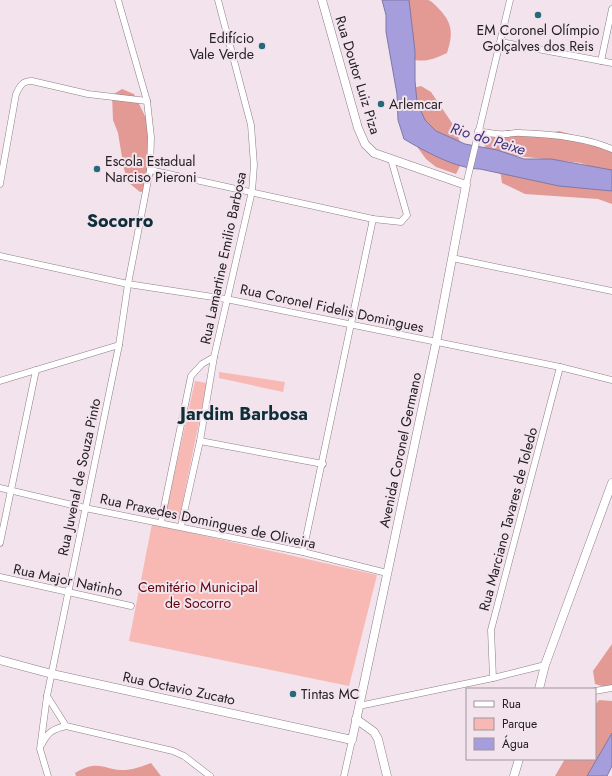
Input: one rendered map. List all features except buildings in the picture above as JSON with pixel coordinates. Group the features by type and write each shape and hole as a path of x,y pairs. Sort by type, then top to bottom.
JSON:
{"street":[{"name":"Rua Juvenal de Souza Pinto","path":"40,750 47,696 67,593 120,345 128,284 150,170 151,137 147,101 118,0"},
{"name":"Rua Lamartine Emilio Barbosa","path":"181,526 200,441 226,298 252,191 254,165 251,125 218,0"},
{"name":"Rua Doutor Luiz Piza","path":"322,0 358,128 365,144 374,153 467,182"},
{"path":"467,182 510,0"},
{"path":"601,61 612,8"},
{"path":"501,42 612,63"},
{"path":"0,184 16,94 21,85 26,81 32,81 88,94 147,101"},
{"path":"478,132 506,134 520,132 572,138 601,144 612,149"},
{"path":"150,170 396,223 401,222 407,215 391,159"},
{"name":"Avenida Coronel Germano","path":"352,740 436,343 467,182"},
{"path":"303,552 323,464 373,219"},
{"name":"Rua Coronel Fidelis Domingues","path":"0,256 128,284 226,298 436,343 560,367 612,380"},
{"path":"452,258 612,291"},
{"path":"0,381 120,345"},
{"path":"161,522 191,376 202,364 214,358"},
{"name":"Rua Marciano Tavares de Toledo","path":"493,678 491,630 560,367"},
{"path":"0,543 36,370"},
{"path":"200,441 323,464"},
{"path":"538,688 545,665 612,483"},
{"name":"Rua Praxedes Domingues de Oliveira","path":"0,488 85,508 181,526 303,552 387,573"},
{"name":"Rua Major Natinho","path":"0,577 131,606"},
{"name":"Rua Octavio Zucato","path":"0,660 52,674 352,740"},
{"path":"359,706 493,678 545,665"},
{"path":"596,691 612,688"},
{"path":"47,696 66,726"},
{"path":"356,719 374,732 378,739 387,776"},
{"path":"48,776 40,750 48,732 54,728 66,726 173,751 184,756 210,776"},
{"path":"344,776 352,740"},
{"path":"514,776 519,760"}],"green space":[{"path":"219,372 285,382 283,392 219,378"},
{"path":"195,381 207,383 179,520 165,516"},
{"name":"Cemitério Municipal de Socorro","path":"152,524 377,575 349,686 129,641"}],"shaded area":[{"path":"397,0 428,0 440,10 450,25 451,30 447,53 429,60 421,61 411,59"},
{"path":"421,86 431,92 454,126 463,150 462,162 456,174 436,167 426,159 418,148 405,112 408,89"},
{"path":"122,89 134,94 146,118 148,130 148,190 140,192 129,183 124,169 118,133 113,120 112,95"},
{"path":"559,131 612,146 612,175 581,163 498,154 486,149 481,138 500,135 540,134"},
{"path":"500,170 612,189 612,204 598,199 525,194 502,183"},
{"path":"612,644 612,689 595,684 593,671"},
{"path":"599,700 612,701 612,737 589,776 555,776 564,760 596,760 596,704"},
{"path":"151,763 161,776 76,776 75,773 90,766 102,766 126,770"}],"water":[{"path":"382,0 409,0 415,51 417,102 425,120 436,131 465,144 497,150 524,159 551,159 612,170 612,191 559,186 461,166 431,154 404,139 398,120 397,94 386,32 386,15"},
{"path":"612,733 612,766 607,776 587,776"}],"place":[{"name":"EM Coronel Olímpio Golçalves dos Reis","path":"538,15"},
{"name":"Edifício Vale Verde","path":"262,46"},
{"name":"Arlemcar","path":"381,104"},
{"name":"Escola Estadual Narciso Pieroni","path":"97,169"},
{"name":"Tintas MC","path":"293,694"}],"district":[{"name":"Socorro","path":"120,221"},
{"name":"Jardim Barbosa","path":"244,414"}],"water label":[{"name":"Rio do Peixe","path":"488,139"}]}
